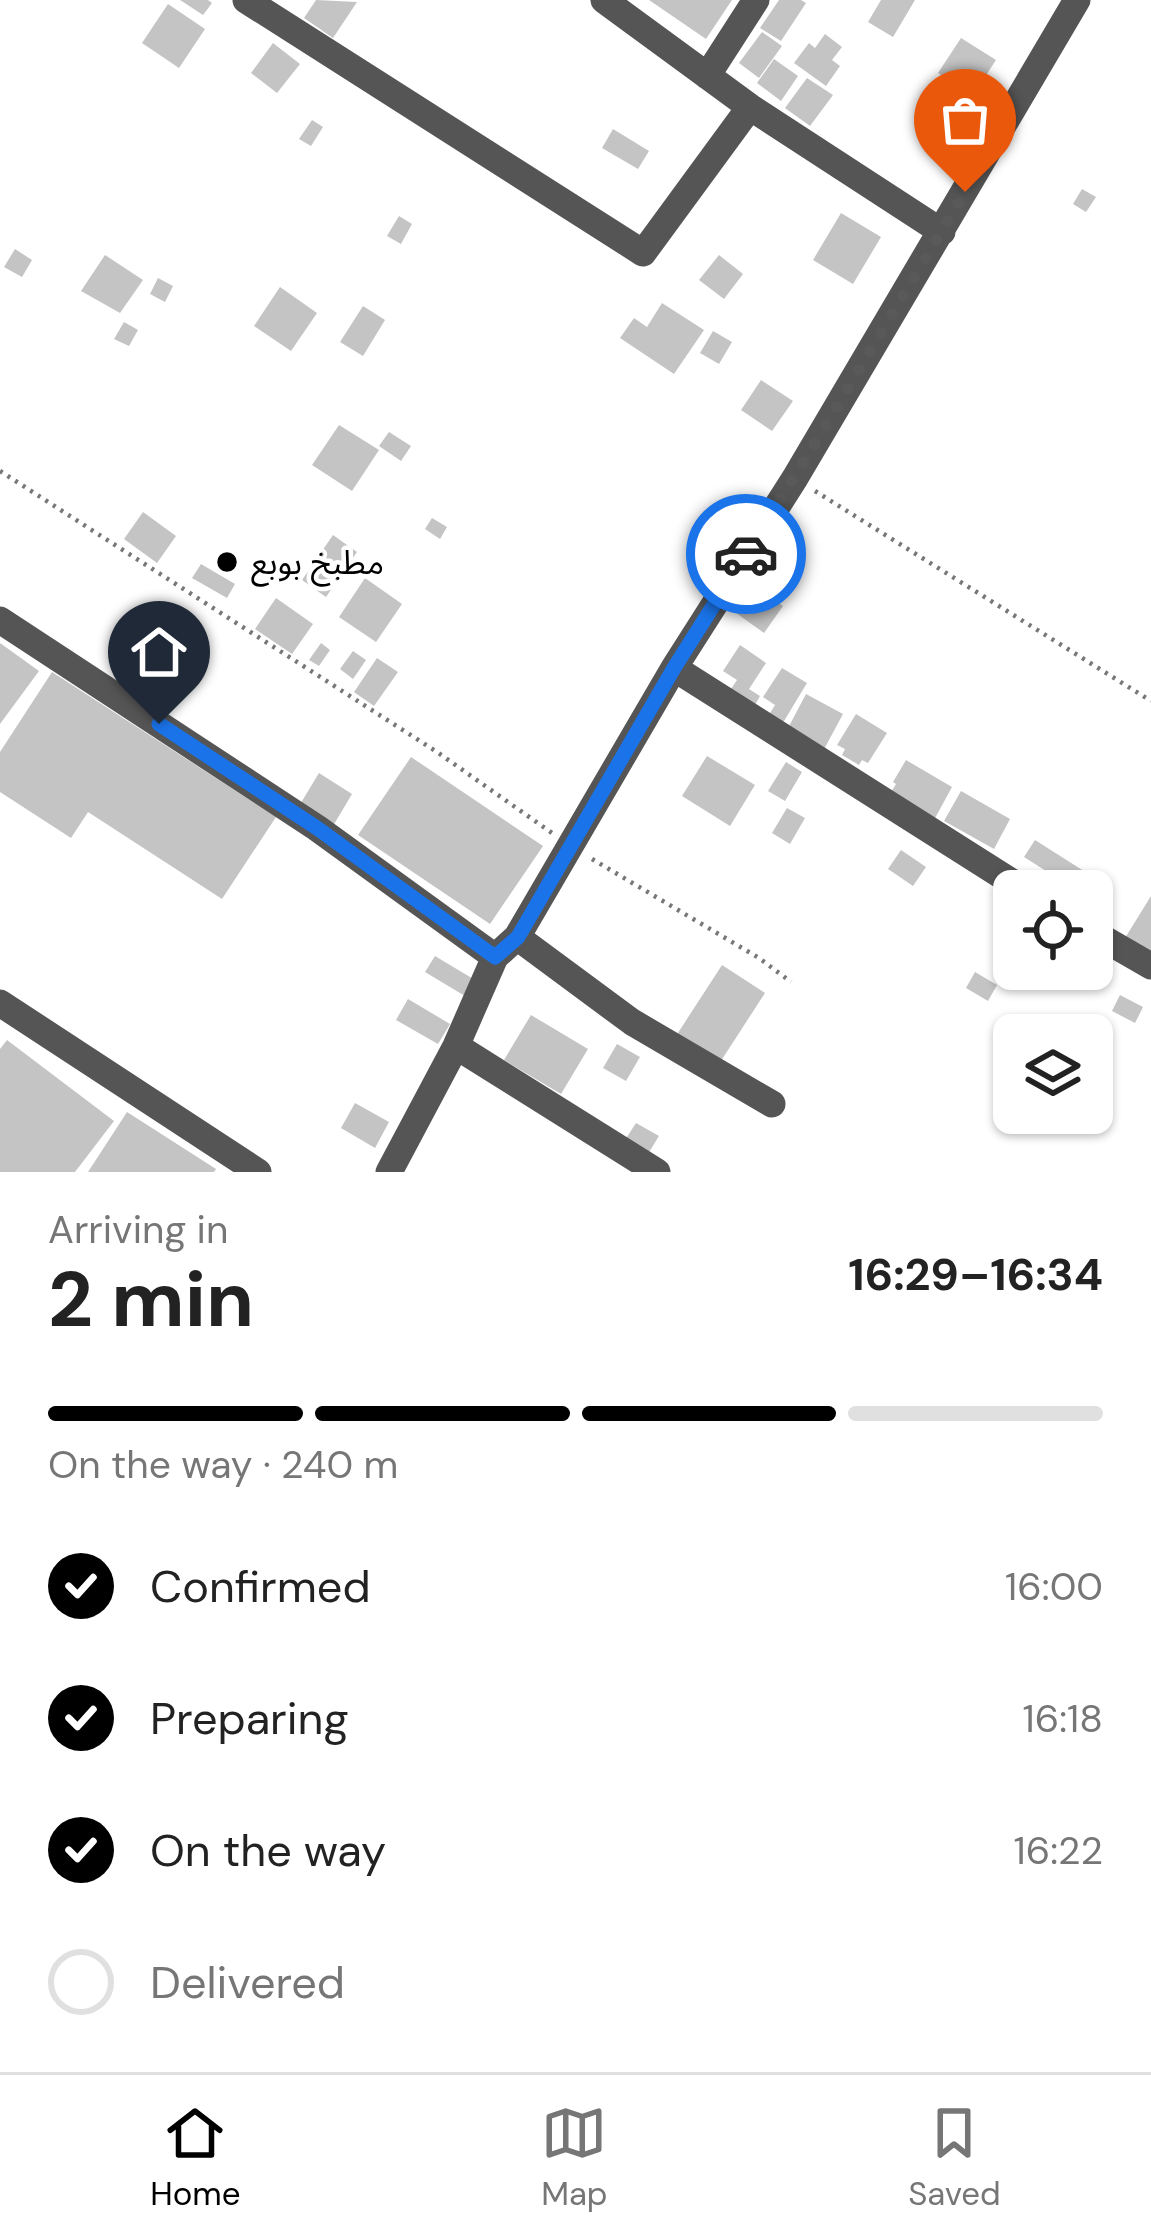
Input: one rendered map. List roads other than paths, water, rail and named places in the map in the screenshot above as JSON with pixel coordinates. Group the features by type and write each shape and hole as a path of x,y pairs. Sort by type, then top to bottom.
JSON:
{"street":[{"path":"246,0 643,253 751,107"},
{"path":"604,0 751,107 942,232"},
{"path":"707,76 756,0"},
{"path":"388,1172 456,1046 495,957 518,937 674,668 794,478 1077,0"},
{"path":"0,620 317,828 495,957"},
{"path":"674,668 993,870"},
{"path":"518,937 632,1022 772,1104"},
{"path":"1113,944 1151,966"},
{"path":"0,1003 258,1172"},
{"path":"456,1046 657,1172"}],"place":[{"name":"مطبخ بوبع","path":"227,562"}]}
